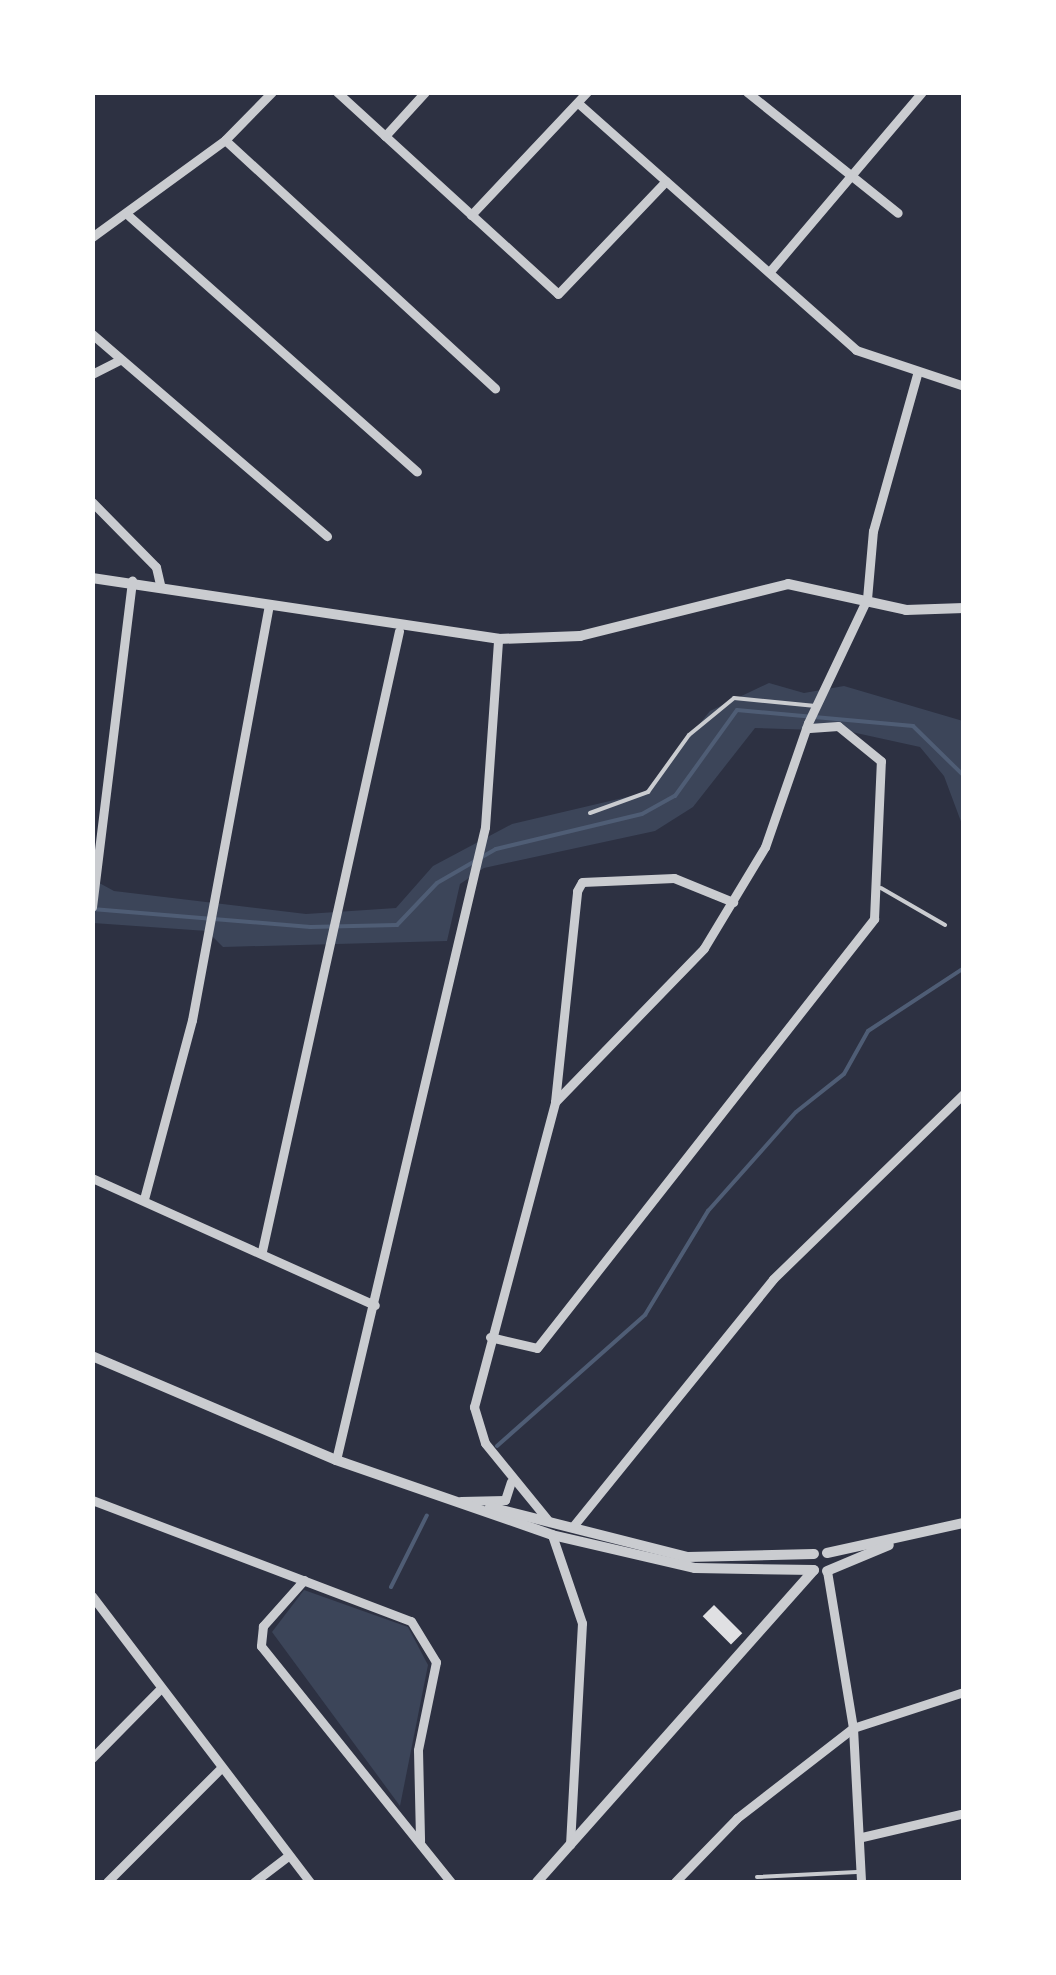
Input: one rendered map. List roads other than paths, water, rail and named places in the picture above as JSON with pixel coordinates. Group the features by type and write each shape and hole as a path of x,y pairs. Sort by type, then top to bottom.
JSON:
{"street":[{"path":"92,237 129,216 225,140 272,92"},
{"path":"338,92 558,294 666,182"},
{"path":"385,136 425,92"},
{"path":"471,215 587,92"},
{"path":"748,92 850,182 898,213"},
{"path":"771,270 850,182 922,92"},
{"path":"578,104 771,270 856,350 917,374 964,386"},
{"path":"225,140 495,388"},
{"path":"129,216 417,472"},
{"path":"92,334 327,536"},
{"path":"92,374 120,360"},
{"path":"555,1102 680,976 733,902 776,823 807,725 866,599 873,531 917,374"},
{"path":"92,502 156,566 160,585"},
{"path":"92,578 132,580 399,631 498,640 580,636 788,584 906,610 964,608"},
{"path":"92,907 132,580"},
{"path":"144,1199 208,930 268,608"},
{"path":"262,1251 399,631"},
{"path":"336,1460 483,834 498,640"},
{"path":"490,1337 538,1348 854,949 881,888 880,761 838,726 807,725"},
{"path":"570,1845 582,1624 547,1519 511,1480 474,1407 555,1102 578,886 674,878 733,902"},
{"path":"574,1524 773,1278 964,1092"},
{"path":"92,1178 262,1251 375,1305"},
{"path":"92,1356 336,1460 552,1535 695,1568 827,1571 913,1535"},
{"path":"460,1501 504,1500 511,1480"},
{"path":"92,1500 304,1580 385,1605 428,1641 436,1662 418,1750 420,1842"},
{"path":"460,1501 574,1524 688,1557 827,1554 964,1523"},
{"path":"537,1882 814,1570 814,1554"},
{"path":"827,1554 853,1728 862,1837 861,1877"},
{"path":"304,1580 263,1626 261,1646 451,1882"},
{"path":"92,1596 159,1690 310,1882"},
{"path":"92,1758 159,1690"},
{"path":"675,1882 738,1818 853,1728 964,1692"},
{"path":"107,1882 220,1769"},
{"path":"862,1837 964,1813"},
{"path":"254,1882 288,1856"}],"lane":[{"path":"590,813 648,792 689,735 734,698 815,707"},
{"path":"881,888 944,925"},
{"path":"757,1877 861,1877"}],"waterway":[{"path":"92,909 310,927 397,925 437,883 496,849 642,814 675,796 737,710 913,726 964,776"},
{"path":"497,1446 645,1315 708,1211 796,1112 844,1074 868,1031 964,968"},
{"path":"391,1587 427,1515"}]}
